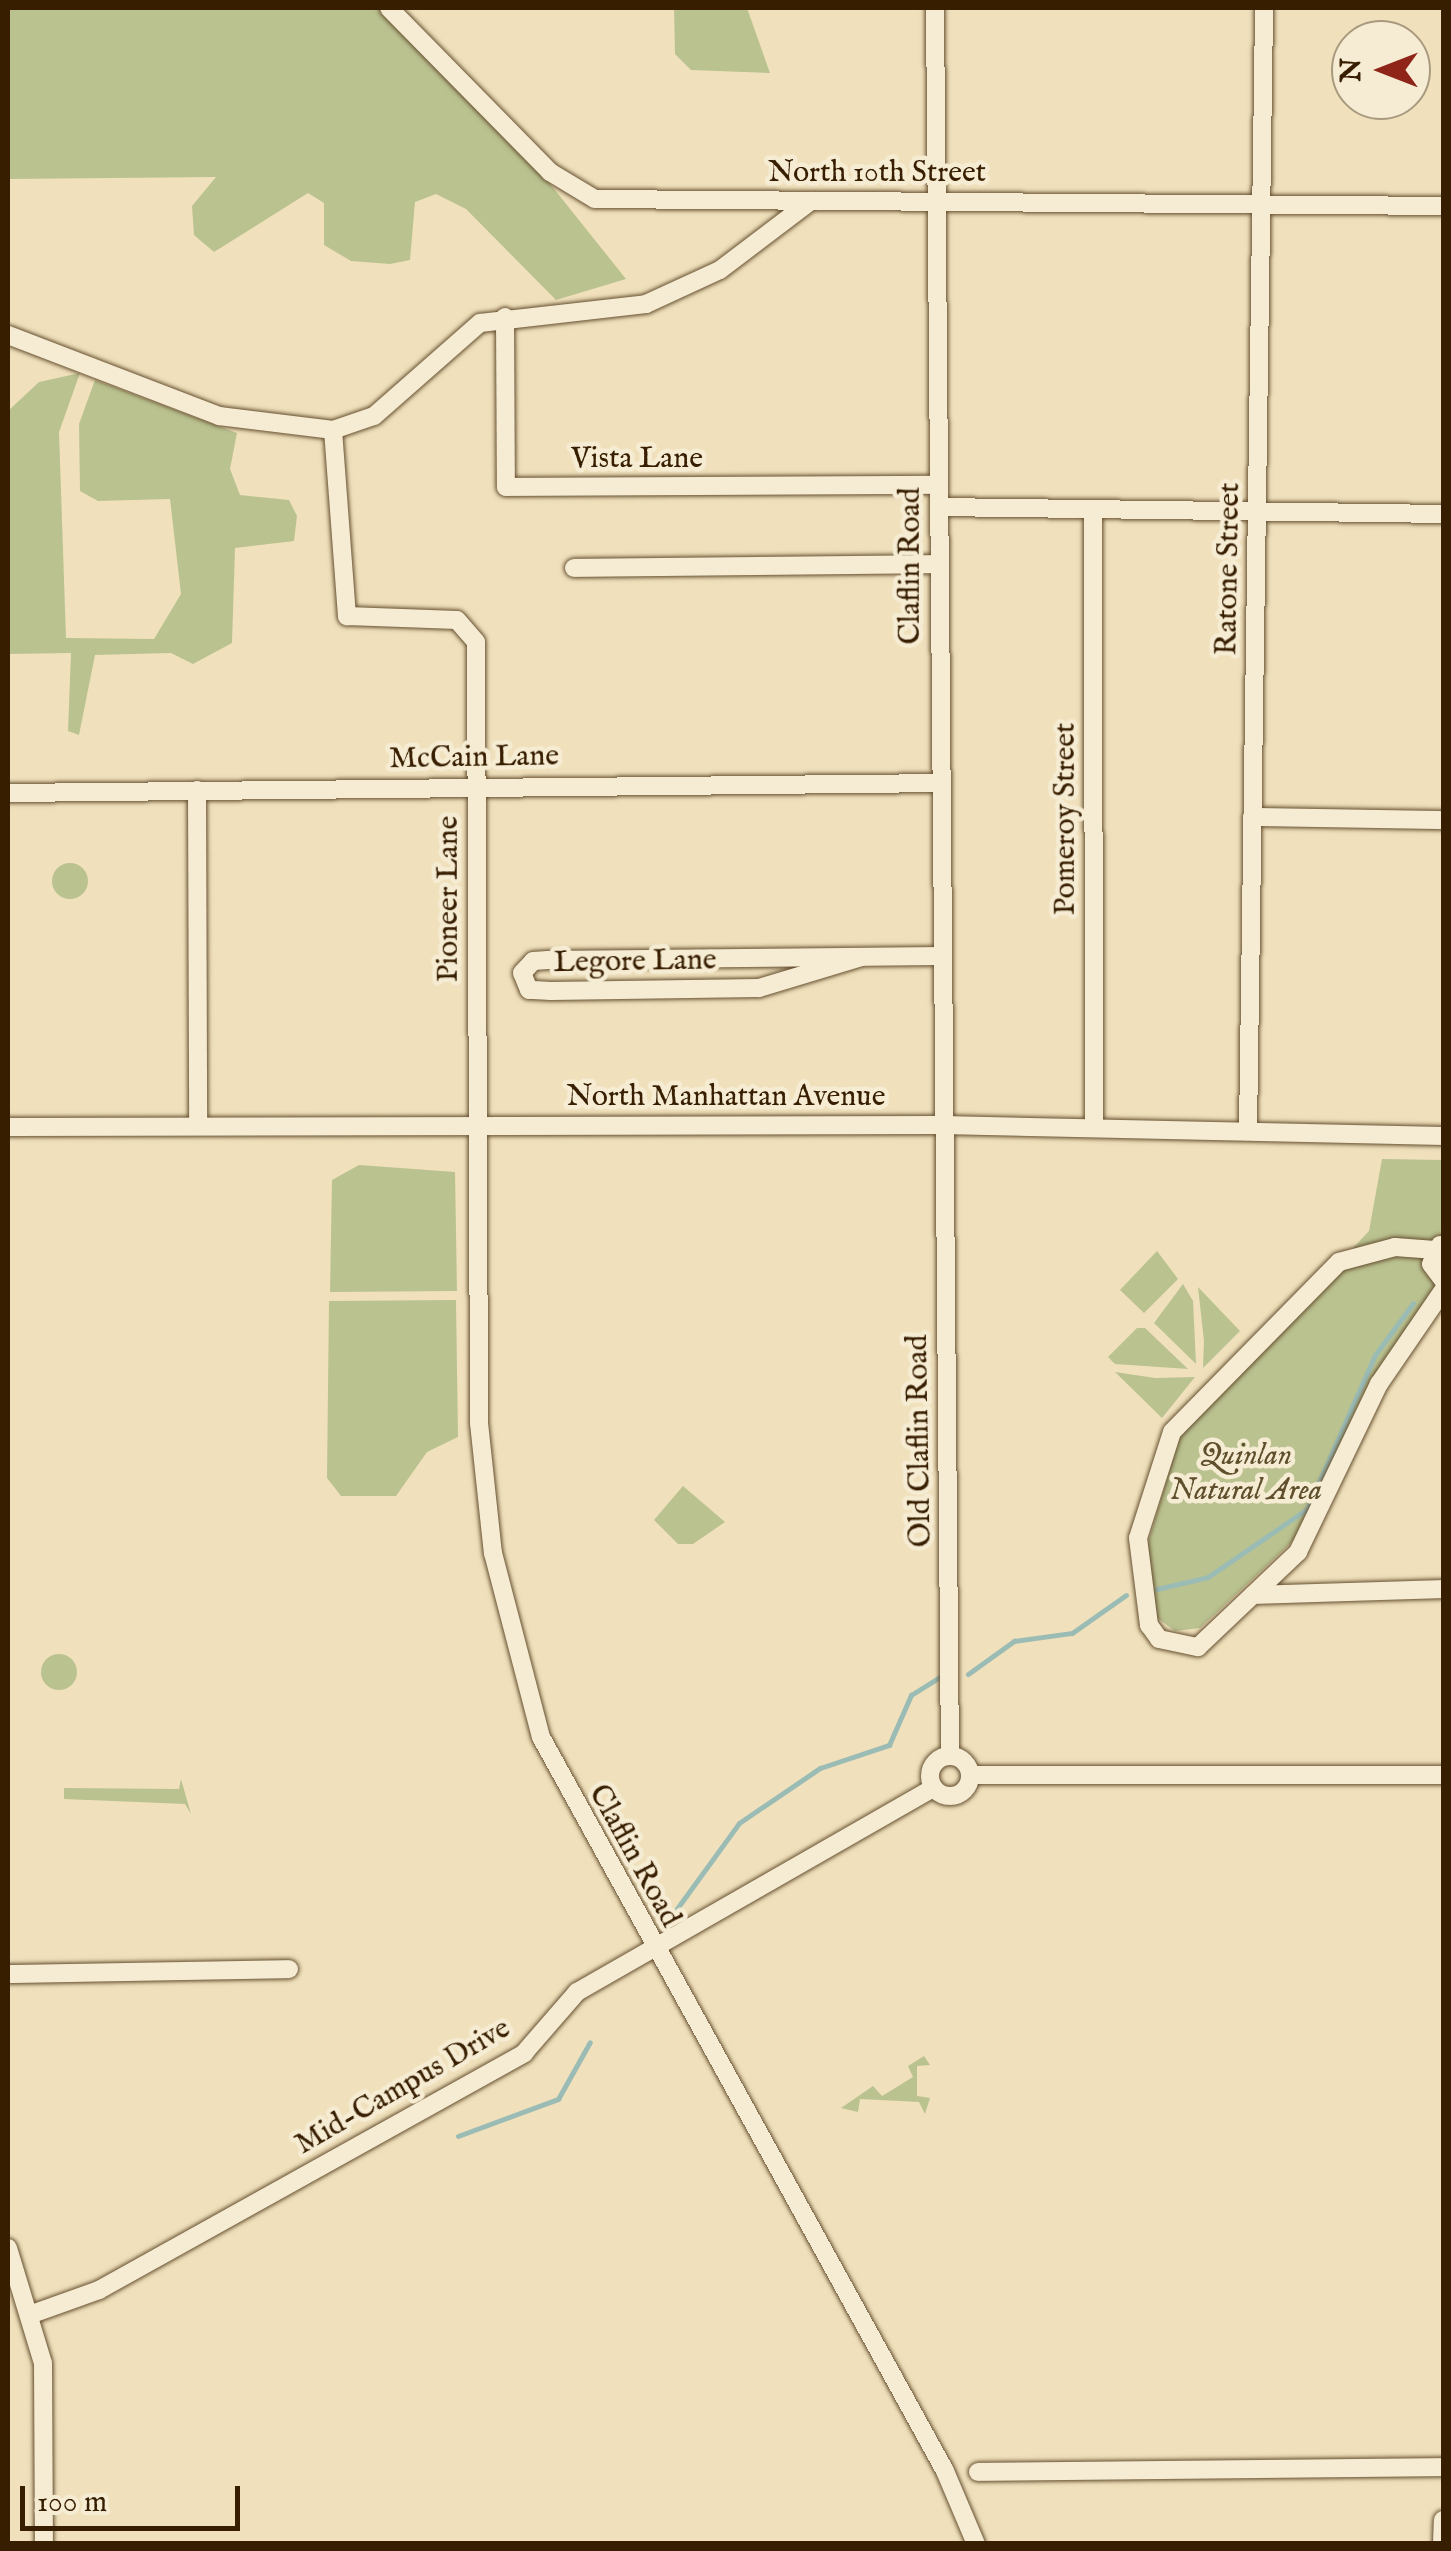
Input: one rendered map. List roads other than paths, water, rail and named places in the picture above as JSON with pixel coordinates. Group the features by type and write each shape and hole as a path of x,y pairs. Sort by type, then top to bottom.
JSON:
{"street":[{"name":"North 10th Street","path":"388,8 576,194 1444,206"},
{"name":"Claflin Road","path":"935,8 942,1125"},
{"name":"Ratone Street","path":"1248,1132 1264,8"},
{"path":"8,335 219,416 333,430 374,416 454,341 504,317 646,304 720,270 812,200"},
{"name":"Vista Lane","path":"504,317 506,487 938,485"},
{"name":"Pioneer Lane","path":"333,430 342,606 360,621 457,620 476,642 475,1124"},
{"path":"938,507 1444,514"},
{"name":"Pomeroy Street","path":"1093,509 1094,1128"},
{"path":"574,568 939,564"},
{"name":"McCain Lane","path":"8,792 940,783"},
{"path":"197,790 198,1126"},
{"path":"1252,816 1444,820"},
{"name":"Legore Lane","path":"862,957 759,988 523,984 533,961 941,956"},
{"name":"Claflin Road","path":"475,1124 480,1423 493,1553 541,1737 651,1946 945,2472 976,2544"},
{"name":"North Manhattan Avenue","path":"8,1127 942,1125 1444,1136"},
{"name":"Old Claflin Road","path":"942,1125 950,1756"},
{"path":"1444,1282 1433,1270 1439,1246 1396,1248 1338,1262 1172,1432 1138,1538 1149,1626 1170,1647 1198,1647 1253,1595 1319,1521 1379,1384 1444,1289"},
{"path":"1253,1595 1444,1589"},
{"path":"970,1774 957,1795 933,1788 932,1766 950,1756 970,1774 1444,1775"},
{"name":"Mid-Campus Drive","path":"35,2313 99,2290 524,2053 576,1992 933,1788"},
{"path":"8,1974 288,1969"},
{"path":"8,2248 35,2313 44,2544"},
{"path":"978,2472 1444,2467"},
{"path":"1442,2544 1443,2520"}],"waterway":[{"path":"1157,1589 1208,1577 1307,1509 1375,1355 1413,1303"},
{"path":"968,1674 1014,1641 1072,1633 1126,1595"},
{"path":"673,1914 739,1823 820,1768 889,1745 911,1695 941,1676"},
{"path":"458,2136 558,2099 590,2042"}],"park label":[{"name":"Quinlan Natural Area","path":"1246,1473"}]}
